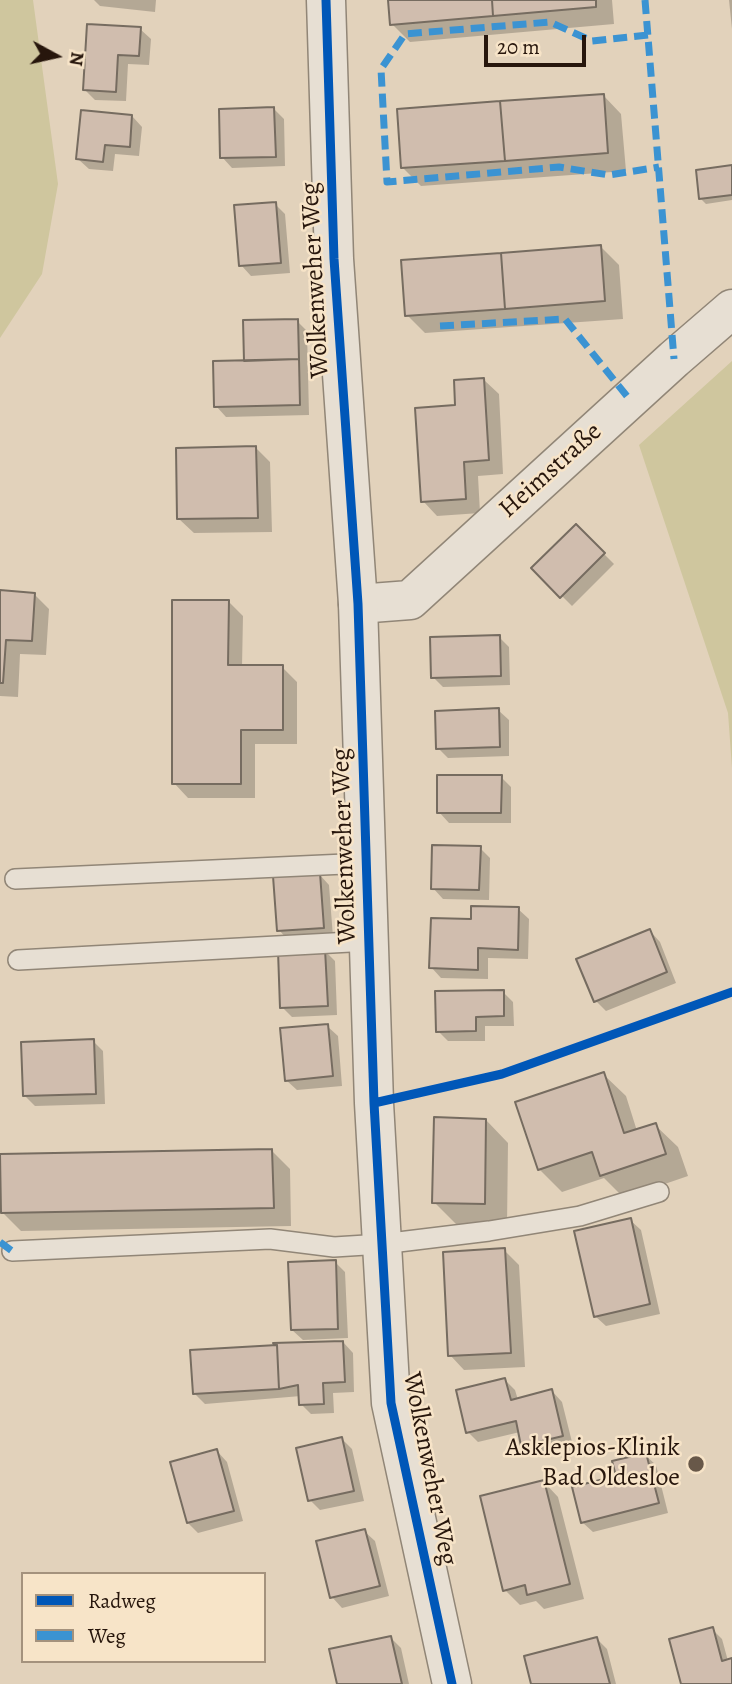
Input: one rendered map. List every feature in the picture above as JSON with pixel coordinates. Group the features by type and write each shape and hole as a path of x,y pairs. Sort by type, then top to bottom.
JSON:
{"street":[{"name":"Wolkenweher Weg","path":"326,0 334,258 358,604 374,1103 391,1403 452,1684"},
{"name":"Heimstraße","path":"358,604 410,600 732,309"}],"lane":[{"path":"15,879 367,863"},
{"path":"18,960 369,942"},
{"path":"12,1251 270,1239 334,1247 382,1244 489,1231 580,1216 659,1192"}],"shaded area":[{"path":"0,0 33,0 58,184 42,274 0,338"},
{"path":"732,361 732,768 728,713 639,445"}],"building":[{"path":"388,0 492,0 493,16 390,25"},
{"path":"492,0 596,0 596,7 493,16"},
{"path":"87,24 141,27 139,56 118,55 116,92 83,90"},
{"path":"604,94 608,153 505,161 500,101"},
{"path":"500,101 505,161 401,168 397,109"},
{"path":"274,107 276,157 220,158 219,109"},
{"path":"81,110 132,115 130,147 105,145 103,162 76,159"},
{"path":"732,165 732,195 699,199 696,170"},
{"path":"276,202 281,263 239,266 234,205"},
{"path":"601,245 605,301 505,309 501,253"},
{"path":"501,253 505,309 405,316 401,260"},
{"path":"298,319 299,359 244,361 243,320"},
{"path":"299,359 300,405 214,407 213,361"},
{"path":"484,378 489,460 464,462 466,499 421,502 415,408 455,405 454,380"},
{"path":"256,446 258,518 177,519 176,448"},
{"path":"576,524 605,553 560,598 531,568"},
{"path":"0,590 35,593 32,641 6,640 3,683 0,683"},
{"path":"172,600 229,600 228,665 283,665 283,730 241,730 241,784 172,784"},
{"path":"500,635 501,676 431,678 430,637"},
{"path":"499,708 500,747 436,749 435,711"},
{"path":"437,775 502,775 501,813 437,813"},
{"path":"432,845 481,846 479,890 431,889"},
{"path":"320,873 324,928 277,931 273,876"},
{"path":"471,906 519,907 518,950 478,948 478,970 429,968 431,918 471,919"},
{"path":"650,929 667,972 594,1002 576,959"},
{"path":"325,949 328,1006 280,1008 278,951"},
{"path":"504,990 504,1016 476,1017 476,1031 436,1032 435,991"},
{"path":"328,1024 333,1076 285,1081 280,1028"},
{"path":"94,1039 96,1094 23,1096 21,1042"},
{"path":"604,1072 624,1133 656,1123 666,1154 600,1176 592,1152 538,1170 515,1102"},
{"path":"434,1117 486,1119 485,1204 432,1203"},
{"path":"272,1149 274,1208 1,1213 0,1154"},
{"path":"631,1218 650,1304 594,1317 574,1231"},
{"path":"505,1248 511,1353 448,1356 443,1252"},
{"path":"336,1260 338,1329 291,1330 288,1262"},
{"path":"343,1341 345,1382 323,1383 324,1404 299,1405 298,1385 279,1389 277,1345 273,1343"},
{"path":"277,1345 279,1389 193,1394 190,1350"},
{"path":"505,1378 511,1400 552,1389 563,1436 521,1446 516,1421 466,1433 456,1390"},
{"path":"342,1437 354,1491 308,1501 296,1448"},
{"path":"217,1449 234,1511 187,1523 170,1462"},
{"path":"646,1453 659,1503 581,1523 572,1487 616,1476 612,1461"},
{"path":"544,1480 570,1584 527,1595 525,1585 503,1591 480,1496"},
{"path":"365,1529 380,1586 330,1598 316,1541"},
{"path":"713,1627 722,1661 732,1658 732,1684 681,1684 669,1639"},
{"path":"391,1636 402,1684 337,1684 329,1649"},
{"path":"597,1637 610,1684 531,1684 524,1656"}],"marked path":[{"path":"645,0 674,359"},
{"path":"648,35 592,41 550,22 405,34 381,69 387,182 559,167 609,175 659,167"},
{"path":"440,326 565,319 630,400"},
{"path":"0,1242 12,1251"}],"cycle path":[{"path":"326,0 334,259 358,604 374,1103 391,1403 452,1684"},
{"path":"374,1103 502,1074 732,992"}],"place":[{"name":"Asklepios-Klinik Bad Oldesloe","path":"696,1464"}]}
